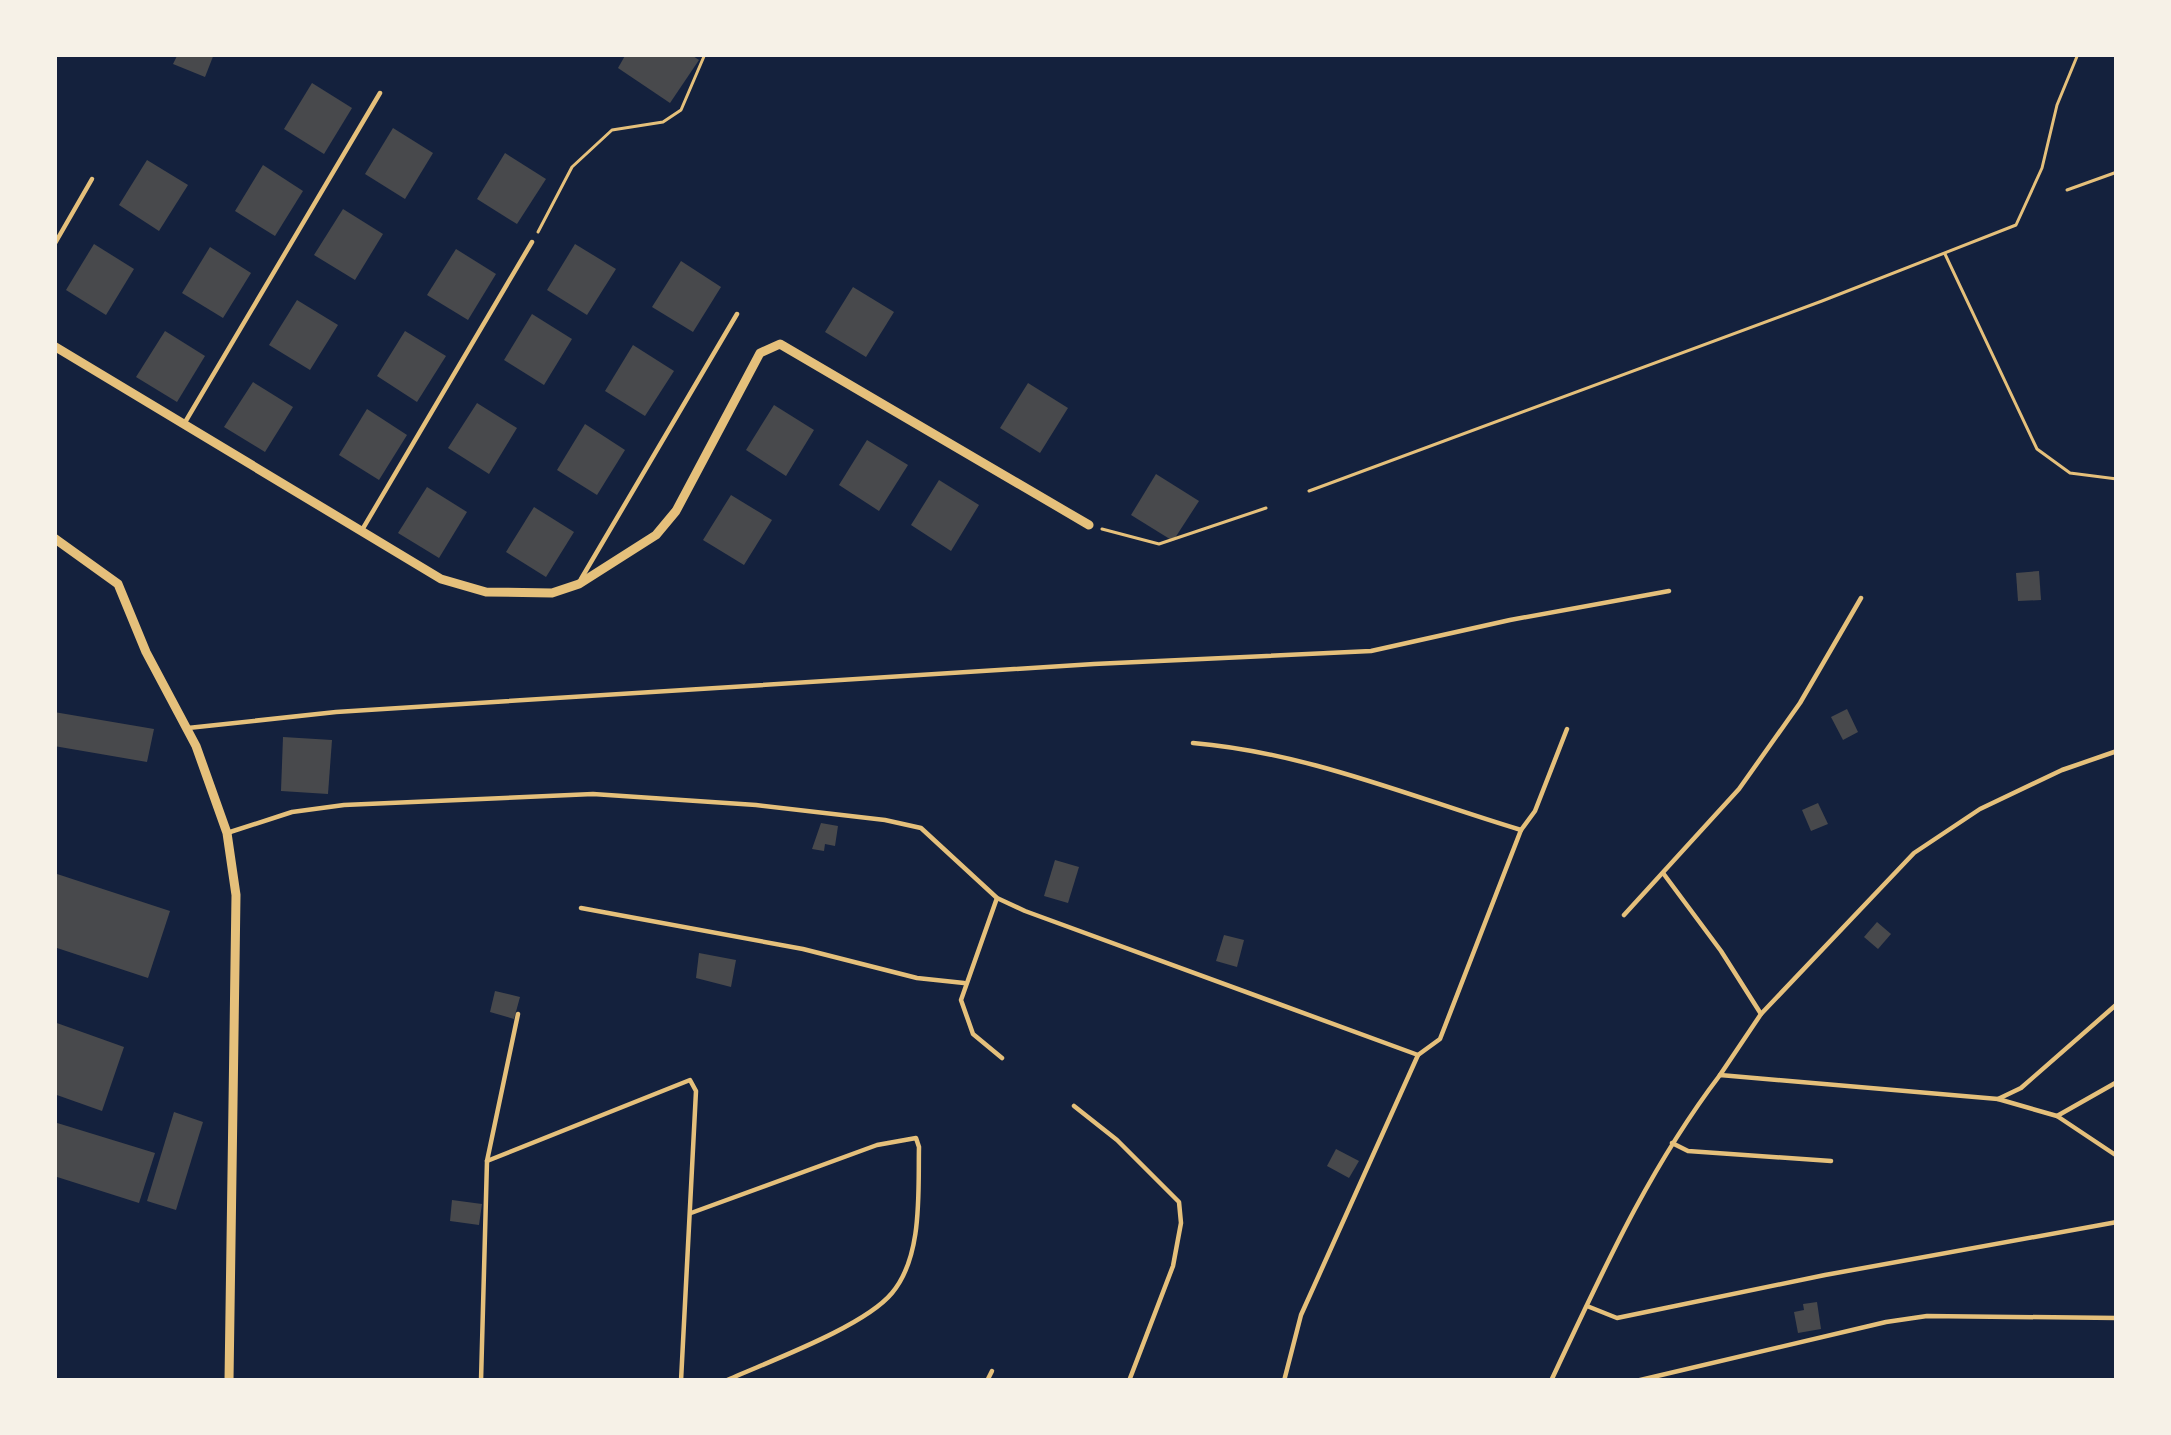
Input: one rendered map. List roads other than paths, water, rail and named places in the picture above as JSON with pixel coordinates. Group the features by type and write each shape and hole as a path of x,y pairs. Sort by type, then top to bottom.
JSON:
{"street":[{"path":"54,346 442,579 472,590 553,593 579,584 656,535 670,521 760,352 773,344 781,344 1088,525"},
{"path":"54,538 118,584 146,652 188,728 227,833 236,895 230,1381"}],"lane":[{"path":"184,424 380,93"},
{"path":"54,245 92,179"},
{"path":"362,530 532,242"},
{"path":"579,584 737,314"},
{"path":"188,728 336,712 1094,664 1353,653 1669,591"},
{"path":"1624,915 1739,789 1800,703 1862,598"},
{"path":"1284,1381 1301,1315 1418,1055 1440,1039 1521,830 1535,811 1567,729"},
{"path":"1193,743 1254,748 1394,785 1521,830"},
{"path":"1551,1381 1634,1204 1761,1014 1913,853 1980,809 2062,770 2117,751"},
{"path":"227,833 292,812 344,805 592,794 885,820 921,829 997,898 1418,1055"},
{"path":"1663,873 1761,1014"},
{"path":"997,898 961,1000 973,1034 1002,1058"},
{"path":"581,908 803,950 917,978 964,983"},
{"path":"1998,1099 2021,1088 2117,1004"},
{"path":"481,1381 487,1160 518,1014"},
{"path":"1720,1075 1998,1099 2057,1115 2117,1156"},
{"path":"487,1160 689,1080 696,1091 681,1381"},
{"path":"2057,1115 2117,1082"},
{"path":"1074,1106 1117,1140 1179,1202 1181,1222 1173,1267 1129,1381"},
{"path":"691,1213 877,1145 916,1138 919,1147 918,1214 904,1273 891,1295 833,1331 725,1381"},
{"path":"1672,1143 1688,1151 1831,1161"},
{"path":"1587,1306 1617,1318 1826,1274 2117,1222"},
{"path":"1636,1381 1927,1316 2117,1318"},
{"path":"987,1381 992,1371"}]}
